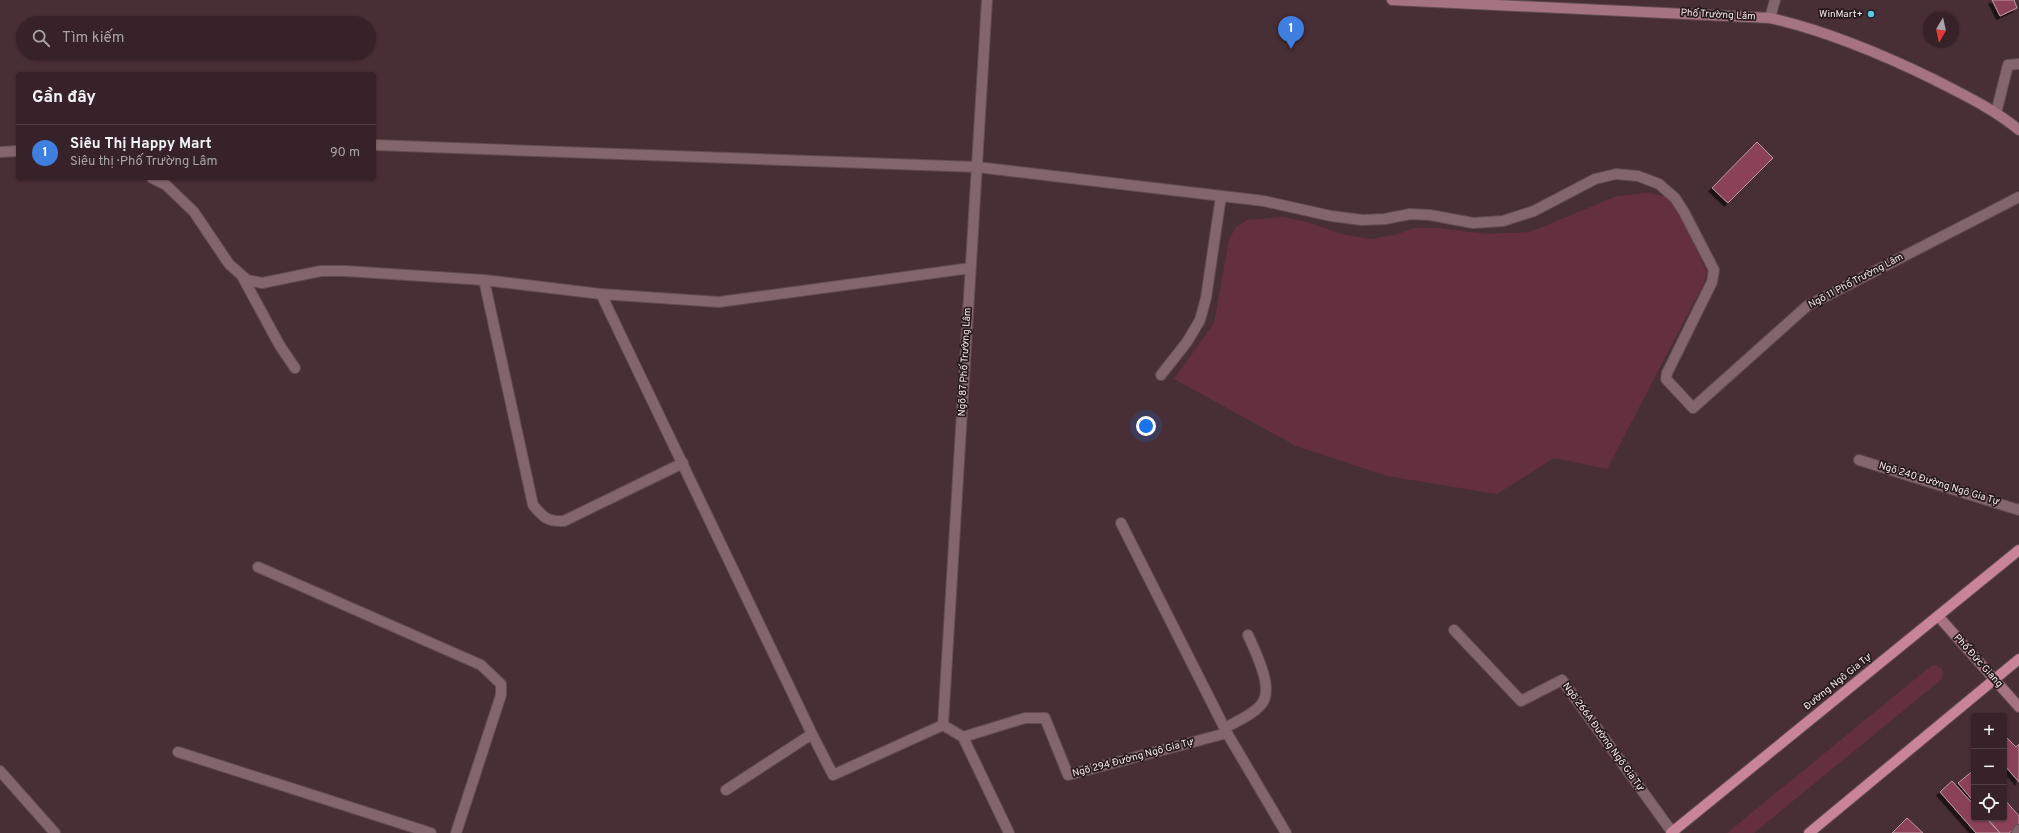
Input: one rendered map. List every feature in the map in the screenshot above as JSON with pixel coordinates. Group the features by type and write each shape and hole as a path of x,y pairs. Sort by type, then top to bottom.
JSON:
{"main road":[{"name":"Phố Trường Lâm","path":"1392,0 1546,4 1770,18 1803,26 1849,41 1904,65 1996,113 2019,130"},
{"name":"Đường Ngô Gia Tự","path":"1672,833 2019,550"},
{"name":"Phố Đức Giang","path":"1938,616 2019,707"},
{"path":"1809,833 2019,659"}],"street":[{"name":"Ngõ 87 Phố Trường Lâm","path":"943,725 987,0"},
{"path":"1770,18 1775,0"},
{"path":"1996,113 2008,65 2019,64"},
{"path":"376,145 977,167 1221,196 1206,298 1200,320 1187,342 1162,375"},
{"path":"0,152 16,151"},
{"name":"Ngõ 11 Phố Trường Lâm","path":"1221,196 1264,201 1331,216 1362,220 1385,219 1410,214 1472,223 1503,221 1534,211 1595,179 1616,174 1638,176 1659,184 1674,198 1684,212 1714,270 1712,282 1667,373 1666,379 1694,408 1807,306 2019,197"},
{"path":"156,180 166,185 194,212 229,264 247,280 262,283 321,271 345,271 484,280 601,294 719,302 971,268"},
{"path":"241,274 280,346 295,368"},
{"path":"484,280 533,505 542,515 551,522 564,521 683,463"},
{"path":"601,294 833,775 943,725 963,737 1009,833"},
{"name":"Ngõ 240 Đường Ngô Gia Tự","path":"1860,460 2019,510"},
{"path":"1121,523 1226,731 1286,833"},
{"path":"258,567 481,665 501,684 501,695 456,833"},
{"name":"Ngõ 266A Đường Ngô Gia Tự","path":"1454,630 1521,701 1562,680 1672,833"},
{"path":"1226,731 1256,710 1263,701 1266,693 1263,672 1248,635"},
{"name":"Ngõ 294 Đường Ngô Gia Tự","path":"963,737 1024,718 1045,718 1068,775 1226,731"},
{"path":"726,790 812,734"},
{"path":"178,752 431,833"},
{"path":"0,771 55,833"}],"shaded area":[{"path":"1649,193 1667,197 1683,220 1707,273 1703,285 1607,469 1554,458 1497,494 1387,476 1296,446 1174,379 1214,323 1229,240 1236,227 1247,220 1283,217 1307,222 1341,234 1371,239 1395,235 1414,228 1437,228 1486,234 1530,232 1617,196"},
{"path":"1936,665 1943,670 1942,679 1754,833 1727,833 1931,666"}],"building":[{"path":"1992,0 2014,0 2017,8 2000,16"},
{"path":"1757,142 1773,158 1728,203 1712,188"},
{"path":"2007,738 2016,747 2019,744 2019,782 2007,768"},
{"path":"1971,772 1971,798 1958,783"},
{"path":"1952,781 1971,802 1971,821 1989,821 2000,833 1976,833 1940,792"},
{"path":"2007,802 2019,816 2019,825 2009,833 2000,833 1990,821 2007,821"},
{"path":"1907,818 1923,833 1892,833"}],"place":[{"name":"WinMart+","path":"1871,14"},
{"name":"Siêu Thị Happy Mart","path":"1291,49"}]}
